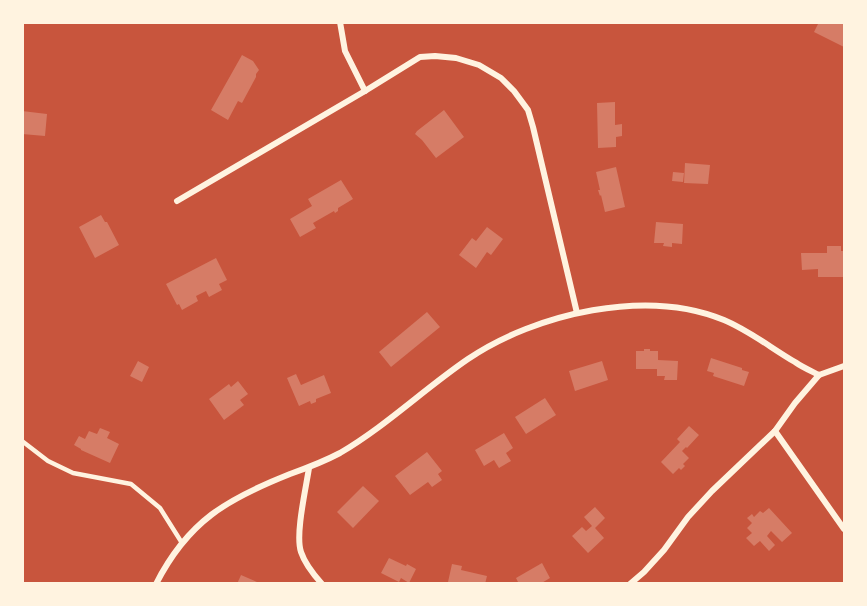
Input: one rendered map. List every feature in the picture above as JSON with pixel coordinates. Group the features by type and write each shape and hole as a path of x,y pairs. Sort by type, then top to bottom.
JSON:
{"street":[{"path":"340,22 345,51 365,91"},
{"path":"177,201 420,57 456,58 479,65 501,78 528,110 577,313"},
{"path":"156,584 174,552 205,519 221,507 252,490 309,468 348,448 491,344 518,332 577,313 645,305 671,306 702,312 747,331 794,362 819,375"},
{"path":"630,584 664,550 688,516 711,491 775,431 819,375 844,366"},
{"path":"775,431 844,529"},
{"path":"309,468 298,538 303,558 322,584"}],"lane":[{"path":"22,441 48,462 73,473 131,484 160,508 182,543"}],"building":[{"path":"819,22 844,22 844,47 814,32"},
{"path":"242,55 253,61 259,70 242,103 238,101 228,120 211,110"},
{"path":"615,102 615,125 622,124 622,136 616,137 616,147 598,148 597,103"},
{"path":"444,110 464,137 436,158 415,134"},
{"path":"22,111 47,114 45,136 22,134"},
{"path":"685,163 710,165 708,184 684,183"},
{"path":"616,167 625,207 605,212 598,190 600,190 596,172"},
{"path":"673,172 684,173 683,182 672,181"},
{"path":"341,180 353,199 338,208 335,213 334,211 313,223 316,228 300,237 290,219 312,206 308,199"},
{"path":"101,215 119,245 95,258 79,227"},
{"path":"656,222 683,224 682,244 672,243 672,247 663,246 664,243 654,243"},
{"path":"487,227 503,239 491,255 487,252 476,268 459,255 472,238 476,241"},
{"path":"827,246 841,246 841,251 844,251 844,277 818,277 818,269 802,270 801,253 827,253"},
{"path":"216,258 227,280 219,284 222,290 209,297 206,291 196,296 198,301 182,310 166,284"},
{"path":"427,312 440,327 391,367 379,352"},
{"path":"644,349 658,351 658,360 678,361 677,380 664,380 665,376 657,376 657,369 636,369 636,351 644,351"},
{"path":"711,358 749,372 744,386 713,376 714,373 707,371"},
{"path":"138,361 149,367 142,382 130,376"},
{"path":"602,361 608,380 575,391 569,371"},
{"path":"296,374 301,385 324,375 331,393 316,399 316,402 311,404 310,401 299,406 287,378"},
{"path":"238,381 248,394 240,400 244,405 224,420 209,399 229,384 231,387"},
{"path":"545,398 556,415 526,434 515,417"},
{"path":"689,426 699,435 682,451 689,458 683,464 685,466 673,474 661,462 680,442 677,439"},
{"path":"100,428 110,432 107,438 119,444 110,463 74,445 79,436 85,439 89,431 97,434"},
{"path":"504,433 513,448 506,453 511,461 499,468 494,460 484,466 475,450"},
{"path":"427,452 442,471 438,474 442,480 432,487 428,482 410,495 395,476"},
{"path":"363,486 379,501 353,528 337,512"},
{"path":"595,507 605,518 595,528 604,538 588,553 572,536 582,527 586,531 592,526 584,517"},
{"path":"769,508 792,533 782,542 771,531 767,536 775,545 769,551 760,541 754,546 746,538 752,533 747,528 752,523 747,518 752,514 754,517 760,511 763,513"},
{"path":"389,558 416,569 409,583 401,578 399,582 381,573"},
{"path":"542,563 550,578 540,584 519,584 516,578"},
{"path":"452,564 462,566 461,570 487,576 485,584 448,582"},
{"path":"241,575 257,582 257,584 237,584"}]}
